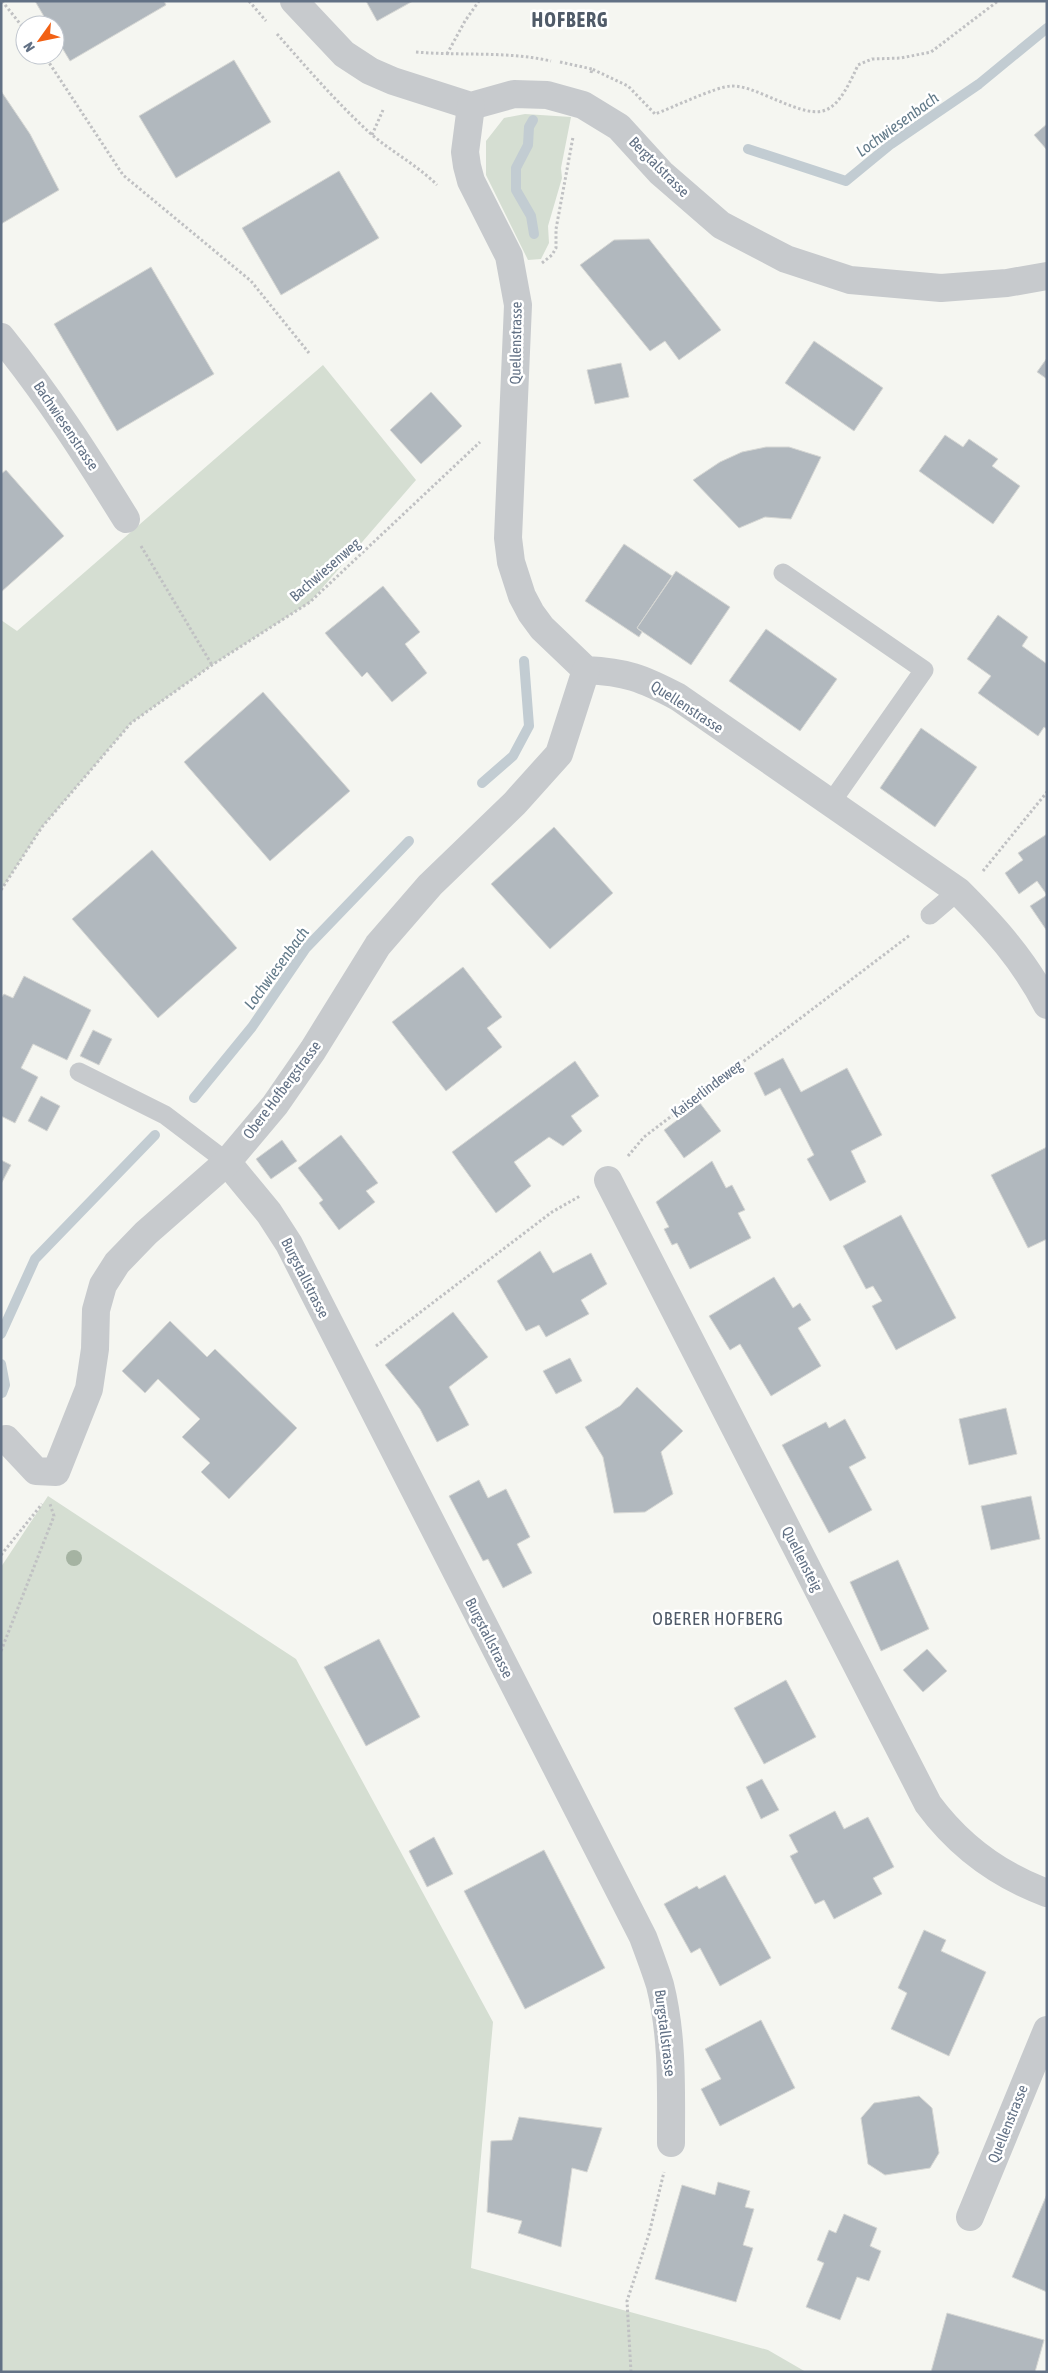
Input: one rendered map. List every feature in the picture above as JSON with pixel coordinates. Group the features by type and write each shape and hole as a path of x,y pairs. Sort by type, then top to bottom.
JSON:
{"street":[{"path":"294,1 344,54 370,71 393,81 471,106"},
{"name":"Bergtalstrasse","path":"471,106 514,94 547,95 583,105 619,127 661,173 721,225 786,259 850,280 941,288 1007,283 1047,276"},
{"name":"Quellenstrasse","path":"471,106 465,152 467,166 471,181 509,256 518,305 508,538 515,579 522,596 542,628 586,670 616,671 635,676 678,697 958,891 995,928 1033,977 1047,1004"},
{"name":"Bachwiesenstrasse","path":"1,337 43,390 126,519"},
{"name":"Obere Hofbergstrasse","path":"6,1439 36,1471 56,1472 90,1389 95,1349 96,1310 103,1285 117,1263 146,1233 226,1162 275,1104 313,1050 378,945 430,885 515,803 559,754 586,670"},
{"name":"Burgstallstrasse","path":"226,1162 269,1213 289,1244 643,1938 660,1984 667,2022 672,2063 671,2142"},
{"name":"Quellensteig","path":"608,1180 928,1804 956,1838 973,1853 1010,1876 1047,1893"},
{"name":"Quellenstrasse","path":"970,2218 1047,2030"}],"lane":[{"path":"783,574 924,670 830,804"},
{"path":"930,915 958,891"},
{"path":"79,1072 165,1115 226,1162"}],"path":[{"path":"2,1 15,17"},
{"path":"249,1 270,26"},
{"path":"479,1 465,21 447,55 524,55 592,70"},
{"path":"655,114 729,86 745,87 803,111 822,113 837,103 848,87 858,65 872,59 901,58 931,52 998,1"},
{"path":"276,33 327,91 372,135 425,173 438,186"},
{"path":"51,65 124,176 250,281 309,353"},
{"path":"514,278 547,260 556,248 556,229 573,139 583,105"},
{"name":"Bachwiesenweg","path":"1,890 42,827 131,723 212,664 310,602 514,408"},
{"path":"126,519 212,664"},
{"path":"958,891 975,880 1047,792"},
{"name":"Kaiserlindeweg","path":"348,1362 375,1347 552,1212 608,1180 644,1137 906,938 930,915"},
{"path":"1,1555 48,1496 54,1516 1,1650"},
{"path":"630,2372 627,2301 649,2234 671,2142"}],"shaded area":[{"path":"525,114 571,117 561,168 562,178 548,226 549,243 541,259 528,260 486,175 486,141 504,118"},
{"path":"323,365 416,480 310,602 212,665 131,723 42,827 1,890 1,620 17,631"},
{"path":"48,1496 296,1659 493,2022 471,2268 768,2350 806,2372 1,2372 1,1567"}],"building":[{"path":"35,1 164,1 166,5 70,61 65,53 65,15 43,15"},
{"path":"366,1 413,1 377,21"},
{"path":"234,60 271,122 176,178 139,116"},
{"path":"1,91 30,134 59,190 1,224"},
{"path":"1047,124 1047,150 1034,135"},
{"path":"339,171 379,238 281,295 242,228"},
{"path":"649,239 721,330 679,360 665,341 650,351 580,265 614,240"},
{"path":"151,267 214,374 117,431 54,324"},
{"path":"814,341 883,388 854,431 785,383"},
{"path":"1047,358 1047,379 1037,372"},
{"path":"621,363 629,397 595,404 587,370"},
{"path":"431,392 462,426 421,464 390,430"},
{"path":"945,435 963,447 969,439 998,459 992,466 1020,486 993,524 919,471"},
{"path":"766,447 789,447 821,457 791,519 765,517 739,528 693,480 720,462 742,452"},
{"path":"6,470 64,536 1,592 1,474"},
{"path":"624,544 672,576 637,628 642,632 639,637 585,601"},
{"path":"676,571 730,607 691,665 637,628"},
{"path":"383,586 420,632 405,644 427,673 392,702 367,672 362,677 325,633"},
{"path":"998,615 1028,637 1022,646 1047,664 1047,729 1044,727 1038,736 978,693 991,676 967,659"},
{"path":"766,629 837,679 800,731 729,681"},
{"path":"263,692 350,791 270,861 184,762"},
{"path":"921,728 977,767 935,827 880,788"},
{"path":"554,827 613,893 550,949 491,884"},
{"path":"1047,834 1047,895 1037,881 1019,894 1005,873 1023,860 1018,853"},
{"path":"152,850 237,948 158,1018 72,919"},
{"path":"1047,895 1047,931 1030,906"},
{"path":"463,967 502,1017 487,1028 502,1047 446,1091 392,1022"},
{"path":"24,976 91,1010 67,1060 33,1044 21,1068 38,1077 15,1123 1,1116 1,998 4,994 13,998"},
{"path":"93,1030 112,1039 99,1065 80,1056"},
{"path":"783,1058 801,1092 847,1068 882,1135 851,1151 866,1182 830,1201 807,1159 814,1155 780,1088 765,1096 754,1073"},
{"path":"575,1061 599,1096 571,1116 582,1131 563,1146 549,1137 514,1162 531,1186 496,1213 452,1152"},
{"path":"41,1096 60,1106 47,1131 28,1121"},
{"path":"700,1103 721,1131 684,1158 664,1130"},
{"path":"341,1135 378,1183 366,1191 375,1202 339,1230 319,1203 323,1200 298,1168"},
{"path":"282,1140 297,1161 271,1179 256,1159"},
{"path":"1047,1147 1047,1239 1028,1248 991,1175"},
{"path":"1,1160 11,1165 1,1184"},
{"path":"712,1161 726,1188 732,1185 745,1210 738,1213 751,1238 690,1269 677,1243 672,1245 664,1229 669,1227 656,1202"},
{"path":"901,1215 956,1318 896,1350 872,1306 882,1301 873,1286 866,1289 843,1246"},
{"path":"540,1251 553,1273 591,1253 607,1284 581,1300 589,1314 546,1337 539,1325 526,1331 497,1281"},
{"path":"774,1277 793,1308 800,1303 811,1320 798,1328 821,1366 771,1396 740,1344 730,1350 709,1316"},
{"path":"453,1312 488,1357 449,1387 469,1425 437,1442 420,1409 385,1365"},
{"path":"170,1321 207,1357 215,1349 297,1428 229,1499 201,1472 210,1463 182,1437 200,1419 158,1379 145,1393 122,1371"},
{"path":"570,1358 582,1381 556,1394 543,1371"},
{"path":"637,1387 683,1431 661,1452 673,1494 645,1512 614,1513 603,1457 585,1427 620,1406"},
{"path":"1006,1408 1017,1454 969,1465 959,1419"},
{"path":"845,1419 866,1458 849,1467 872,1510 829,1533 782,1445 826,1422 829,1428"},
{"path":"479,1480 488,1498 506,1489 530,1537 517,1544 532,1573 503,1588 488,1559 483,1561 449,1496"},
{"path":"1031,1496 1040,1539 991,1550 981,1506"},
{"path":"898,1560 929,1629 881,1651 850,1582"},
{"path":"379,1639 420,1717 366,1746 324,1667"},
{"path":"927,1649 947,1671 923,1692 903,1670"},
{"path":"786,1680 816,1737 764,1764 734,1708"},
{"path":"762,1779 779,1810 761,1819 746,1787"},
{"path":"835,1811 844,1829 868,1817 894,1867 873,1878 882,1894 834,1919 824,1900 815,1904 790,1856 798,1852 789,1835"},
{"path":"434,1837 453,1874 427,1887 409,1851"},
{"path":"544,1850 605,1968 525,2009 464,1891"},
{"path":"725,1875 771,1958 720,1986 700,1948 691,1953 664,1904 697,1886 699,1889"},
{"path":"924,1930 946,1940 941,1951 986,1972 949,2056 891,2029 907,1993 898,1988"},
{"path":"761,2020 795,2088 720,2126 701,2089 721,2079 705,2049"},
{"path":"919,2096 932,2108 939,2153 930,2168 885,2175 868,2164 861,2118 874,2103"},
{"path":"519,2117 602,2128 587,2172 572,2168 561,2247 518,2233 522,2221 487,2212 491,2141 512,2140"},
{"path":"718,2182 750,2191 745,2207 754,2209 743,2245 753,2248 736,2302 655,2279 682,2185 715,2195"},
{"path":"1047,2194 1047,2292 1012,2277"},
{"path":"844,2214 877,2228 870,2246 881,2251 869,2281 857,2277 840,2320 806,2307 824,2263 817,2260 829,2230 836,2233"},
{"path":"947,2313 1044,2340 1035,2372 931,2372"}],"waterway":[{"name":"Lochwiesenbach","path":"748,149 846,181 891,144 979,84 1047,28"},
{"name":"Lochwiesenbach","path":"533,120 529,127 528,145 516,168 516,190 531,216 534,234"},
{"name":"Lochwiesenbach","path":"482,783 513,756 529,726 524,661"},
{"name":"Lochwiesenbach","path":"194,1098 252,1027 306,948 409,841"},
{"name":"Lochwiesenbach","path":"1,1334 35,1259 155,1135"},
{"name":"Lochwiesenbach","path":"1,1364 5,1385 2,1393"}],"district":[{"name":"HOFBERG","path":"570,20"},
{"name":"OBERER HOFBERG","path":"718,1619"}]}
